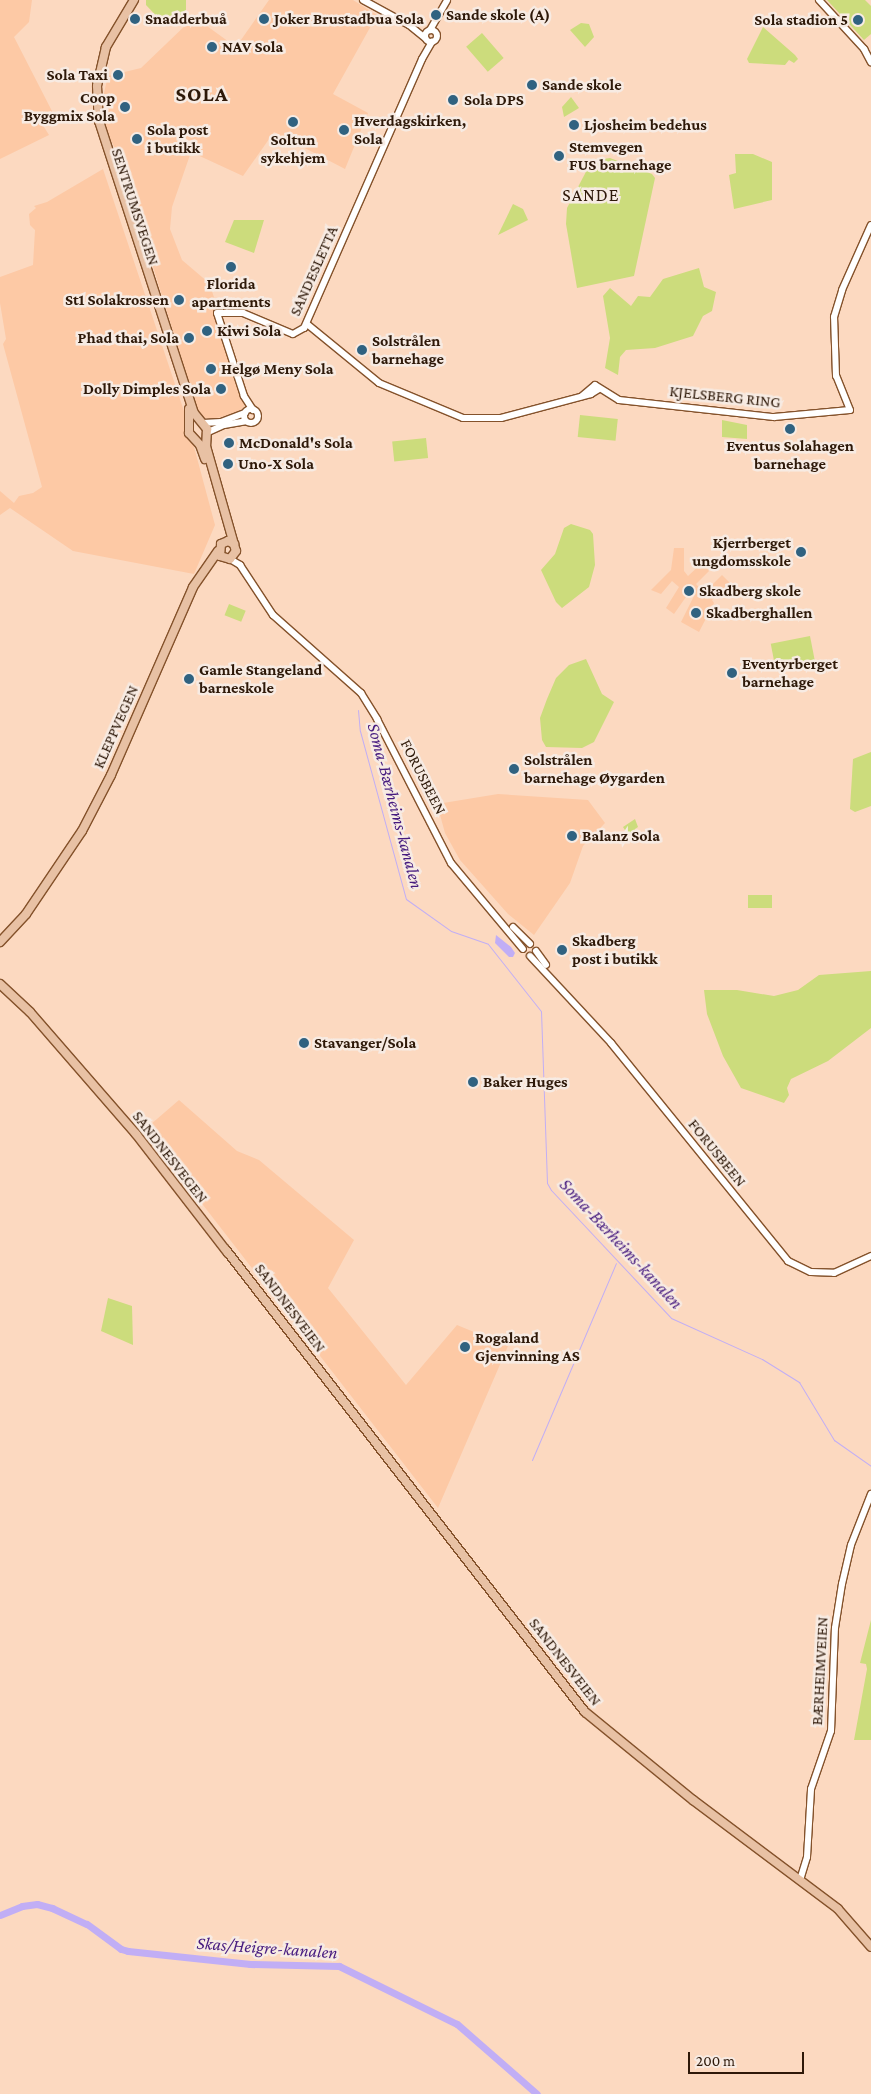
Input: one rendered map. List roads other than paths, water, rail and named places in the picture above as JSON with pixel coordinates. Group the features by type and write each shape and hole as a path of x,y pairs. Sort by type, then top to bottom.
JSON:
{"main road":[{"name":"SENTRUMSVEGEN","path":"128,0 102,45 94,80 94,116 104,156 198,423 206,434 235,548"},
{"name":"SENTRUMSVEGEN","path":"134,0 106,47 97,86 98,121 151,286 198,423"},
{"name":"SENTRUMSVEGEN","path":"198,423 190,433 202,451 223,517 225,531 219,547"},
{"path":"195,439 206,434"},
{"path":"211,565 228,559 235,548 228,542 219,547 228,559"},
{"name":"KLEPPVEGEN","path":"0,942 38,896 91,816 193,587 211,565 219,547"},
{"name":"KLEPPVEGEN","path":"0,935 38,896"},
{"name":"SANDNESVEGEN","path":"0,984 21,1003 136,1134 226,1250 288,1337"},
{"name":"SANDNESVEGEN","path":"0,989 21,1003"},
{"name":"SANDNESVEIEN","path":"226,1250 329,1386 589,1716 838,1909 871,1947"},
{"name":"SANDNESVEIEN","path":"288,1337 329,1386"}],"street":[{"path":"363,0 409,25 428,40"},
{"name":"SANDESLETTA","path":"253,410 244,396 216,313 243,312 293,334 299,333 307,324 422,59 429,31 448,0"},
{"path":"819,0 864,49 871,62"},
{"name":"SANDESLETTA","path":"428,40 437,35 442,12"},
{"path":"409,25 437,35"},
{"name":"KJELSBERG RING","path":"307,324 373,379 456,416 497,419 582,396 597,387 619,400 774,417 850,410 836,376 834,317 842,290 871,225"},
{"name":"SANDESLETTA","path":"244,396 245,416"},
{"path":"206,434 245,416 253,410 257,414 257,420 252,423 245,416"},
{"path":"198,423 221,422 245,416"},
{"name":"FORUSBEEN","path":"235,548 258,589 288,629"},
{"name":"FORUSBEEN","path":"228,559 240,566 260,600 288,629 348,679 366,700 457,871 523,949 566,992"},
{"name":"FORUSBEEN","path":"448,855 536,951 566,992 788,1261 811,1272 834,1273 871,1256"},
{"path":"523,949 530,944"},
{"path":"530,956 536,951"},
{"name":"BÆRHEIMVEIEN","path":"800,1880 807,1857 811,1789 831,1731 836,1628 842,1584 851,1545 871,1494"}],"waterway":[{"name":"Soma-Bærheims-kanalen","path":"358,710 360,731 406,899 451,931 488,944 541,1011 547,1183 551,1190 671,1318 762,1359 799,1382 834,1440 871,1466"},
{"path":"532,1460 616,1263"},
{"name":"Skas/Heigre-kanalen","path":"0,1915 22,1906 37,1904 52,1908 87,1924 121,1949 128,1951 250,1964 339,1966 457,2024 537,2094"}],"place":[{"name":"Sande skole (A)","path":"436,15"},
{"name":"Snadderbuå","path":"135,19"},
{"name":"Joker Brustadbua Sola","path":"264,19"},
{"name":"Sola stadion 5","path":"858,20"},
{"name":"NAV Sola","path":"212,47"},
{"name":"Sola Taxi","path":"118,75"},
{"name":"Sande skole","path":"532,85"},
{"name":"Sola DPS","path":"453,100"},
{"name":"Coop Byggmix Sola","path":"125,107"},
{"name":"Soltun sykehjem","path":"293,122"},
{"name":"Ljosheim bedehus","path":"574,125"},
{"name":"Hverdagskirken, Sola","path":"344,130"},
{"name":"Sola post i butikk","path":"137,139"},
{"name":"Stemvegen FUS barnehage","path":"559,156"},
{"name":"Florida apartments","path":"231,267"},
{"name":"St1 Solakrossen","path":"179,300"},
{"name":"Kiwi Sola","path":"207,331"},
{"name":"Phad thai, Sola","path":"189,338"},
{"name":"Solstrålen barnehage","path":"362,350"},
{"name":"Helgø Meny Sola","path":"211,369"},
{"name":"Dolly Dimples Sola","path":"221,389"},
{"name":"Eventus Solahagen barnehage","path":"790,429"},
{"name":"McDonald's Sola","path":"229,443"},
{"name":"Uno-X Sola","path":"228,464"},
{"name":"Kjerrberget ungdomsskole","path":"801,552"},
{"name":"Skadberg skole","path":"689,591"},
{"name":"Skadberghallen","path":"696,613"},
{"name":"Eventyrberget barnehage","path":"732,673"},
{"name":"Gamle Stangeland barneskole","path":"189,679"},
{"name":"Solstrålen barnehage Øygarden","path":"514,769"},
{"name":"Balanz Sola","path":"572,836"},
{"name":"Skadberg post i butikk","path":"562,950"},
{"name":"Stavanger/Sola","path":"304,1043"},
{"name":"Baker Huges","path":"473,1082"},
{"name":"Rogaland Gjenvinning AS","path":"465,1347"}],"district":[{"name":"SOLA","path":"202,94"},
{"name":"SANDE","path":"591,195"}]}
